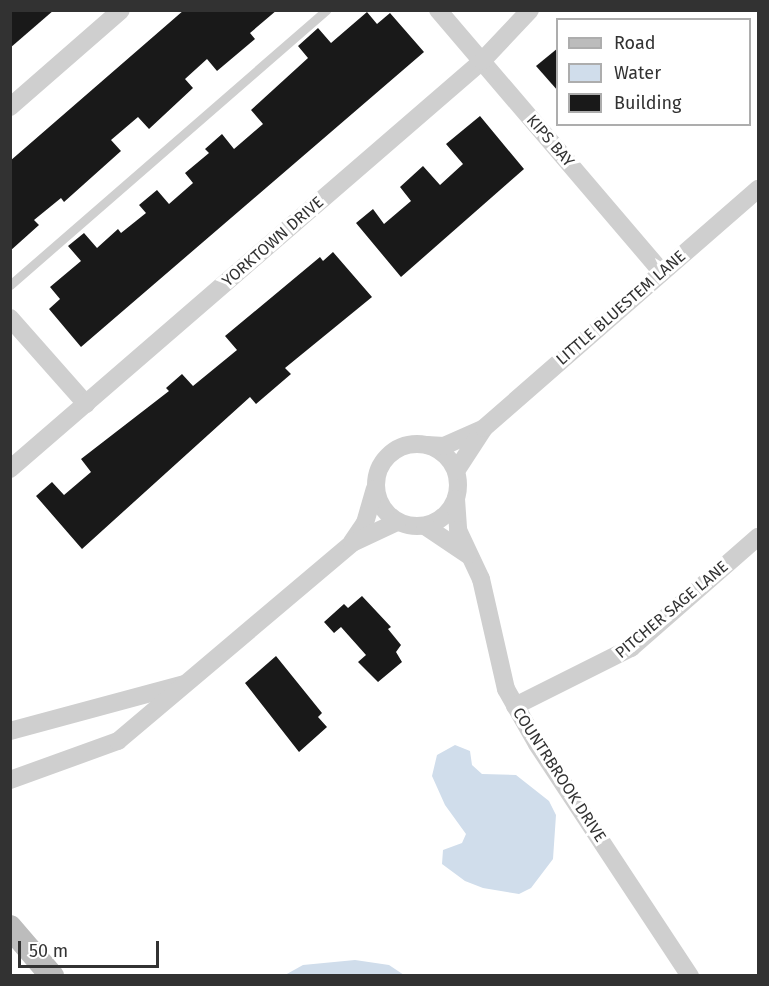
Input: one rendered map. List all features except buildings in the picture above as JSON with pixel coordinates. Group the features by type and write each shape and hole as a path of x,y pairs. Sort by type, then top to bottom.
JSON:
{"main road":[{"path":"10,927 52,975"}],"street":[{"path":"10,107 121,10"},
{"name":"KIPS BAY","path":"438,10 662,272"},
{"name":"YORKTOWN DRIVE","path":"10,469 482,61 530,10"},
{"name":"LITTLE BLUESTEM LANE","path":"456,471 484,428 759,189"},
{"path":"10,318 86,404"},
{"name":"LITTLE BLUESTEM LANE","path":"427,445 444,446 484,428"},
{"path":"352,543 364,523 375,489 376,476 390,454 414,444 427,445 444,454 456,471 456,499 438,520 425,526"},
{"path":"375,489 386,513 397,522 425,526 469,556"},
{"name":"COUNTRBROOK DRIVE","path":"456,499 458,530 481,579 506,689 690,975"},
{"path":"10,780 118,741 194,680 352,543 397,522"},
{"name":"PITCHER SAGE LANE","path":"515,706 631,648 759,537"},
{"path":"10,731 194,680"}],"lane":[{"path":"10,285 326,10"}],"water":[{"path":"455,745 470,751 472,765 482,774 516,775 549,801 556,815 553,859 531,888 519,894 483,888 465,881 442,864 443,850 462,843 466,834 445,805 432,776 437,755"},
{"path":"355,960 389,965 404,975 285,975 303,965"}]}
